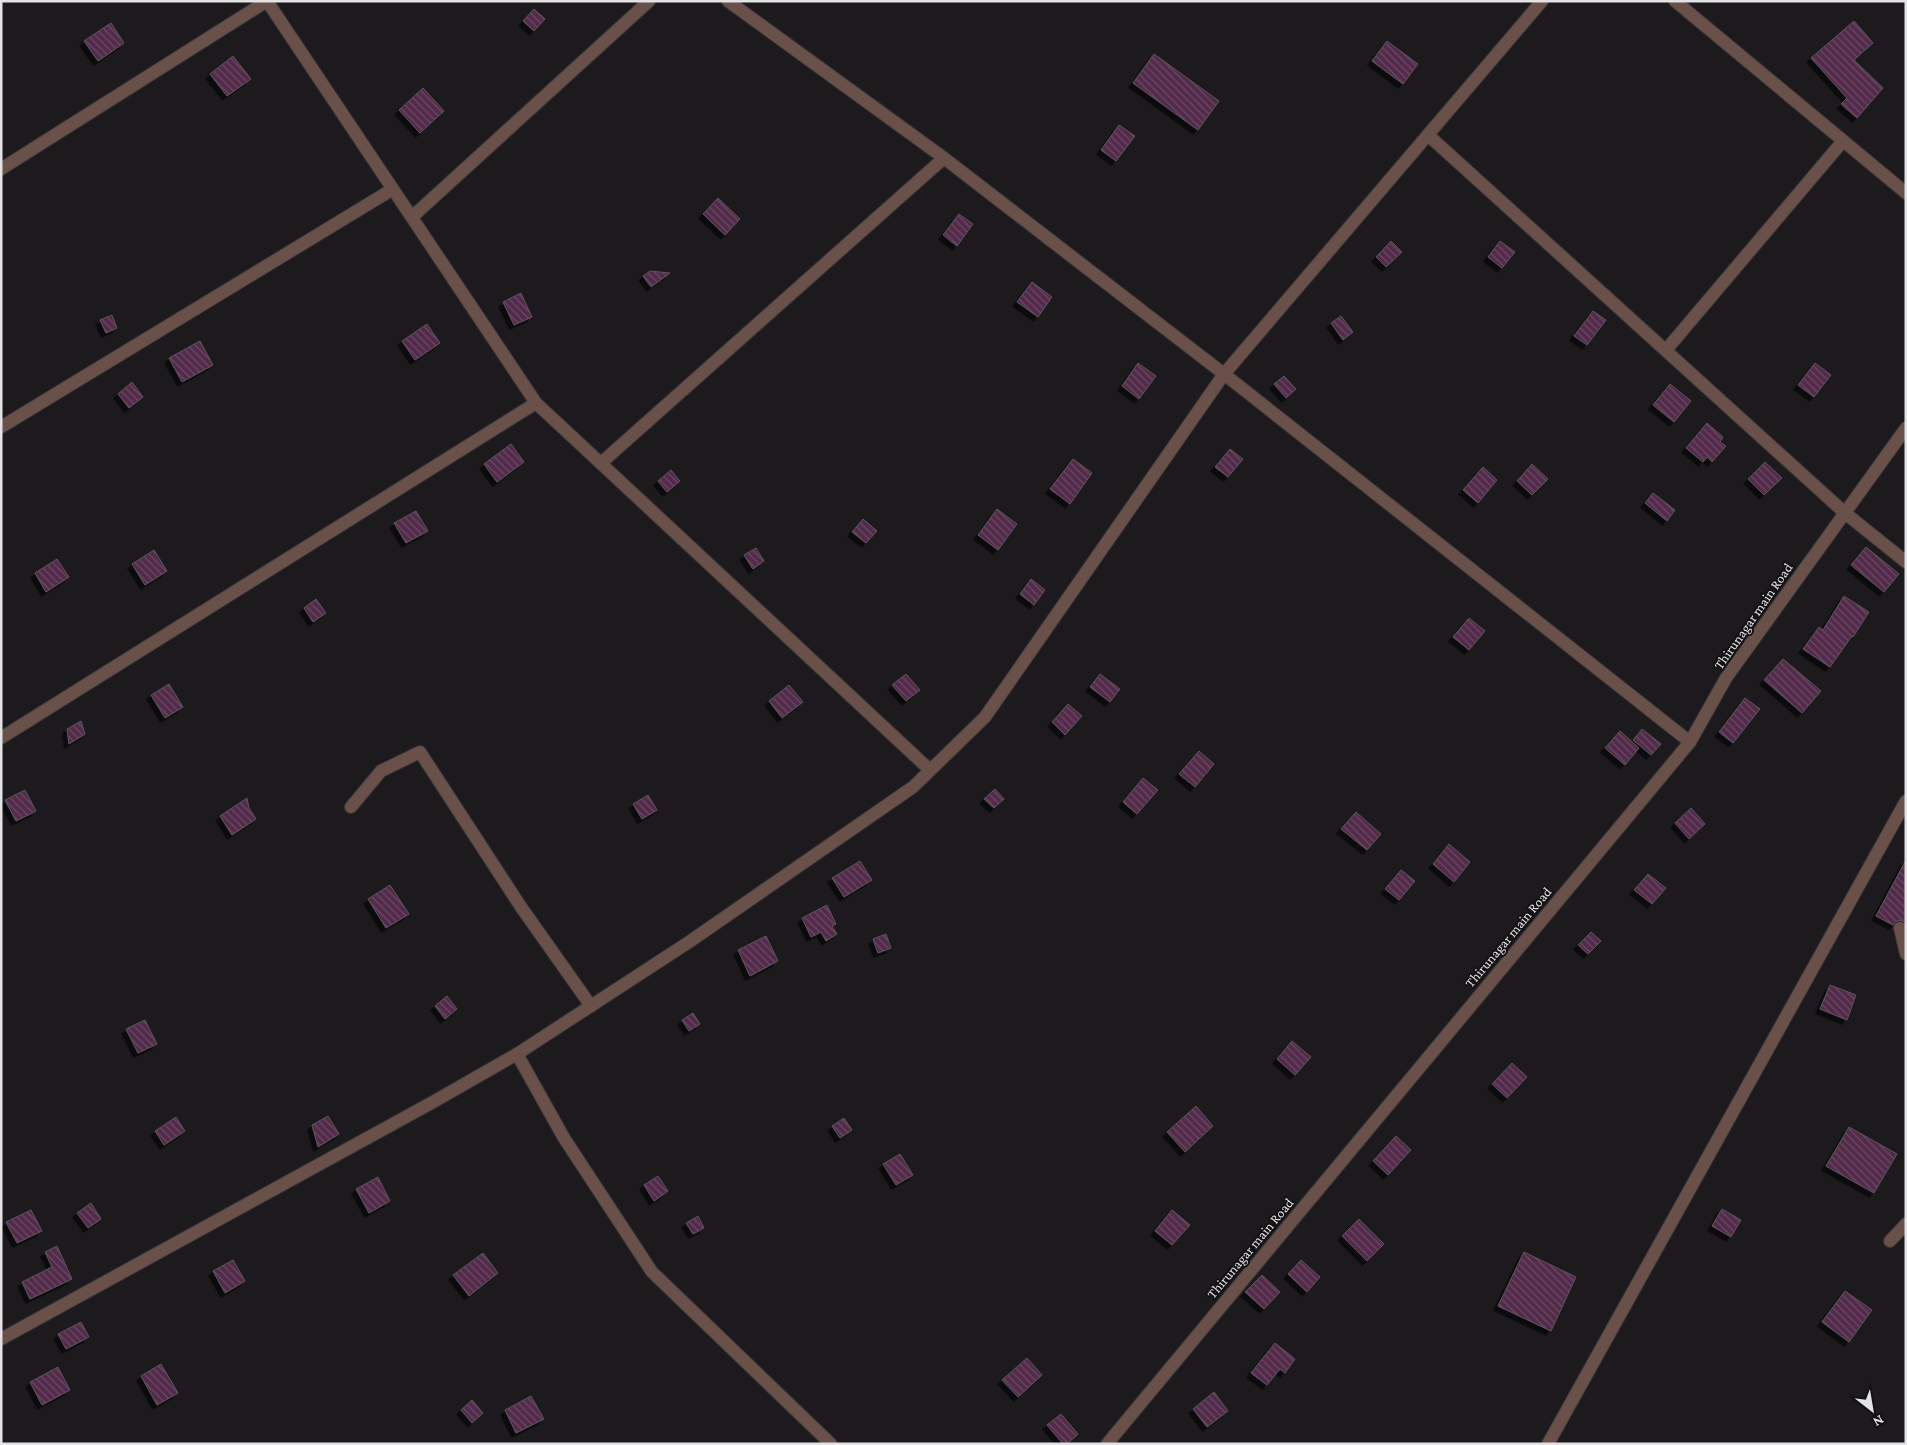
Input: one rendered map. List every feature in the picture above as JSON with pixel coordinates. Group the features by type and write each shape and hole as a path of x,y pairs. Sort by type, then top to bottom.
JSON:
{"street":[{"path":"1,170 267,1 536,403 930,770"},
{"path":"412,217 649,1"},
{"path":"728,1 944,158 1224,374 1690,742"},
{"path":"1,1338 433,1102 517,1054 689,942 905,793 985,717 1224,374 1542,1"},
{"path":"1674,1 1906,193"},
{"path":"1428,135 1845,513 1906,562"},
{"path":"1666,350 1843,141"},
{"path":"601,464 944,158"},
{"path":"1,427 393,189"},
{"path":"1,738 536,403"},
{"name":"Thirunagar main Road","path":"1106,1444 1690,742 1726,678 1906,428"},
{"path":"351,807 381,771 420,752 521,907 591,1006"},
{"path":"1548,1444 1906,801"},
{"path":"1900,928 1906,954"},
{"path":"517,1054 564,1138 652,1272 831,1444"},
{"path":"1890,1241 1906,1224"}],"building":[{"path":"534,9 545,19 534,31 523,21"},
{"path":"1854,21 1873,43 1854,60 1883,88 1857,118 1841,104 1847,98 1811,58"},
{"path":"111,23 124,43 98,61 84,41"},
{"path":"1387,41 1418,64 1403,84 1372,61"},
{"path":"1154,54 1219,101 1198,130 1133,83"},
{"path":"233,56 251,79 227,96 210,74"},
{"path":"423,88 444,111 420,133 399,110"},
{"path":"1119,125 1135,136 1116,161 1101,150"},
{"path":"718,198 740,219 725,235 703,214"},
{"path":"959,214 973,224 957,246 943,235"},
{"path":"1391,241 1402,252 1386,267 1376,257"},
{"path":"1500,241 1515,252 1502,268 1488,257"},
{"path":"650,271 670,273 651,287 643,276"},
{"path":"1032,282 1052,297 1038,317 1017,302"},
{"path":"521,293 532,317 514,325 503,302"},
{"path":"1593,311 1606,320 1587,345 1574,336"},
{"path":"112,315 117,328 106,333 100,320"},
{"path":"1341,316 1353,332 1343,340 1331,323"},
{"path":"427,324 440,343 415,360 402,341"},
{"path":"200,341 213,365 182,382 169,358"},
{"path":"1138,363 1156,376 1139,399 1122,386"},
{"path":"1815,363 1831,375 1814,397 1798,385"},
{"path":"1284,376 1296,389 1286,398 1274,384"},
{"path":"132,382 143,397 129,408 118,394"},
{"path":"1670,384 1691,401 1674,422 1653,405"},
{"path":"1707,423 1723,437 1720,442 1726,446 1712,462 1707,457 1703,462 1686,448"},
{"path":"511,444 524,462 497,482 484,464"},
{"path":"1230,449 1243,459 1228,477 1215,467"},
{"path":"1073,459 1092,473 1070,504 1050,489"},
{"path":"1765,462 1782,478 1764,495 1748,479"},
{"path":"1532,464 1548,479 1532,495 1517,481"},
{"path":"1483,467 1497,480 1478,503 1463,490"},
{"path":"671,470 680,481 667,492 658,481"},
{"path":"1653,493 1675,510 1667,521 1645,503"},
{"path":"997,509 1017,524 998,550 978,535"},
{"path":"416,511 428,531 406,543 394,523"},
{"path":"863,519 877,531 866,543 852,532"},
{"path":"1866,547 1899,574 1884,592 1851,565"},
{"path":"756,548 764,561 753,569 744,555"},
{"path":"154,550 167,571 145,585 132,564"},
{"path":"57,559 69,577 46,592 35,573"},
{"path":"1031,579 1045,590 1034,605 1020,594"},
{"path":"1844,596 1869,612 1830,667 1803,649 1819,627 1823,630"},
{"path":"316,599 326,613 313,622 304,608"},
{"path":"1469,618 1485,631 1469,650 1453,637"},
{"path":"1783,659 1821,691 1802,713 1764,680"},
{"path":"906,674 920,690 906,701 892,685"},
{"path":"1100,674 1120,689 1110,702 1090,687"},
{"path":"169,684 183,707 165,718 151,695"},
{"path":"789,685 803,702 782,718 769,701"},
{"path":"1745,698 1760,709 1733,743 1719,732"},
{"path":"1068,704 1082,716 1065,735 1052,722"},
{"path":"81,721 85,734 69,744 67,729"},
{"path":"1642,729 1661,744 1651,755 1633,740"},
{"path":"1620,731 1639,748 1625,765 1605,748"},
{"path":"1199,751 1214,764 1195,787 1179,774"},
{"path":"1143,778 1158,790 1137,814 1123,802"},
{"path":"995,789 1004,799 994,808 984,799"},
{"path":"25,790 36,811 16,821 5,800"},
{"path":"648,795 657,810 642,819 633,804"},
{"path":"247,798 249,808 256,819 232,835 220,816"},
{"path":"1691,808 1705,824 1689,839 1675,823"},
{"path":"1356,812 1381,834 1367,850 1341,829"},
{"path":"1449,844 1470,862 1454,882 1433,864"},
{"path":"1906,860 1906,922 1899,920 1893,925 1876,916"},
{"path":"860,861 872,880 844,897 832,878"},
{"path":"1401,870 1415,881 1399,900 1385,889"},
{"path":"1648,874 1666,888 1652,904 1634,890"},
{"path":"390,885 409,914 386,928 368,899"},
{"path":"827,905 836,924 832,926 837,934 826,941 821,932 811,937 802,918"},
{"path":"1591,932 1601,941 1588,954 1578,945"},
{"path":"886,934 891,948 878,953 873,939"},
{"path":"766,936 778,961 750,976 738,950"},
{"path":"1830,985 1856,995 1847,1020 1820,1009"},
{"path":"447,996 457,1009 445,1019 435,1006"},
{"path":"693,1013 700,1024 689,1031 682,1020"},
{"path":"145,1020 157,1044 138,1053 126,1029"},
{"path":"1292,1041 1311,1057 1295,1075 1277,1059"},
{"path":"1512,1063 1527,1077 1507,1098 1492,1084"},
{"path":"1196,1106 1213,1126 1185,1152 1167,1132"},
{"path":"328,1116 339,1134 318,1147 312,1125"},
{"path":"176,1117 185,1131 164,1145 155,1131"},
{"path":"844,1118 852,1130 840,1138 832,1126"},
{"path":"1849,1127 1897,1154 1874,1193 1826,1166"},
{"path":"1396,1136 1411,1150 1388,1175 1373,1161"},
{"path":"900,1154 913,1175 896,1185 883,1164"},
{"path":"658,1176 668,1191 654,1201 644,1185"},
{"path":"378,1177 390,1201 369,1213 356,1189"},
{"path":"91,1203 101,1219 88,1228 77,1213"},
{"path":"1722,1209 1741,1220 1731,1237 1712,1226"},
{"path":"31,1210 42,1231 17,1243 6,1222"},
{"path":"1172,1210 1190,1225 1172,1245 1155,1231"},
{"path":"698,1216 704,1228 693,1234 686,1223"},
{"path":"1359,1219 1384,1244 1367,1261 1342,1236"},
{"path":"57,1246 72,1279 30,1299 22,1282 52,1267 45,1252"},
{"path":"1524,1252 1576,1277 1551,1331 1498,1306"},
{"path":"483,1253 498,1273 469,1296 453,1275"},
{"path":"233,1260 245,1281 225,1293 213,1271"},
{"path":"1301,1260 1320,1277 1307,1292 1288,1274"},
{"path":"1262,1275 1280,1292 1264,1309 1245,1292"},
{"path":"1845,1291 1872,1310 1849,1342 1822,1322"},
{"path":"81,1322 89,1337 66,1349 58,1334"},
{"path":"1275,1343 1295,1359 1285,1373 1280,1369 1267,1385 1251,1373"},
{"path":"1027,1358 1042,1375 1018,1397 1002,1380"},
{"path":"161,1364 178,1393 157,1405 141,1376"},
{"path":"58,1367 70,1390 42,1405 30,1382"},
{"path":"1214,1392 1228,1411 1207,1427 1193,1409"},
{"path":"531,1396 544,1419 516,1433 505,1410"},
{"path":"472,1400 483,1413 472,1423 461,1410"},
{"path":"1061,1414 1078,1434 1067,1444 1063,1444 1047,1425"}]}
